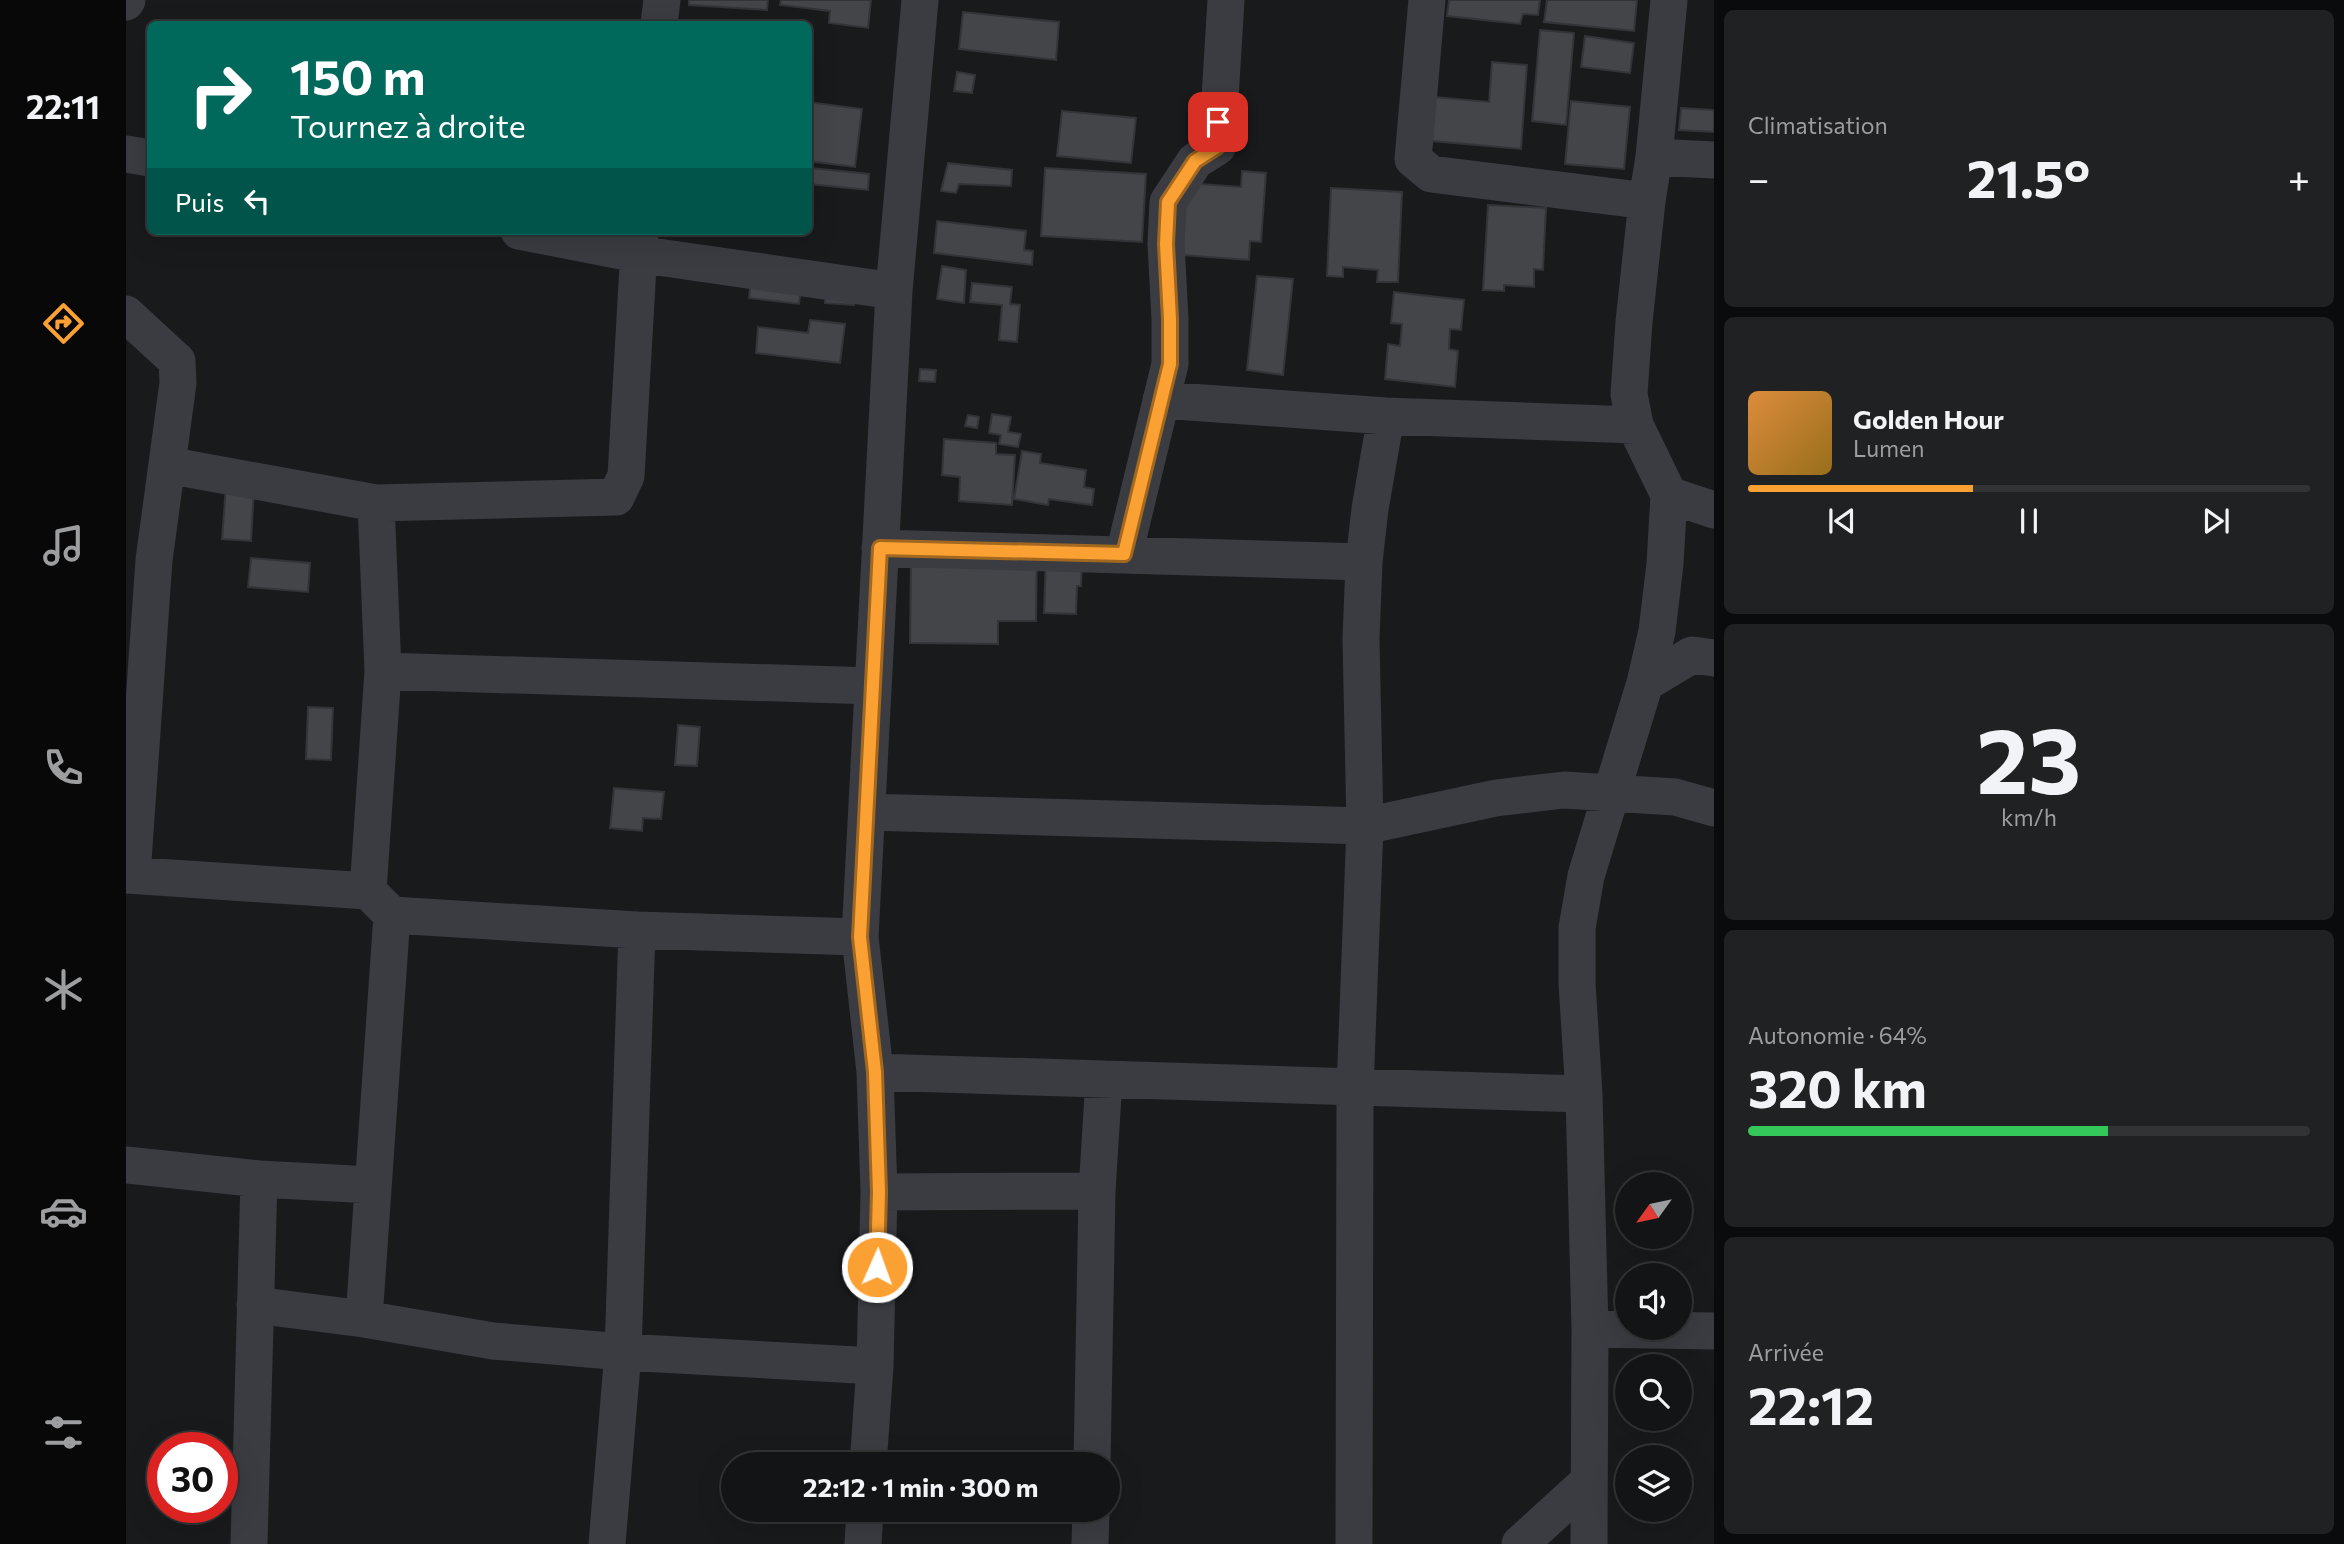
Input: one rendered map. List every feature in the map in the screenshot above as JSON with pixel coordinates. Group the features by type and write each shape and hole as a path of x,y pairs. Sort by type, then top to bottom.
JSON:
{"street":[{"path":"659,21 662,0"},
{"path":"869,1452 875,1366 879,1192 875,1072 860,937 894,291 920,0"},
{"path":"1124,554 1170,364 1166,244 1168,202 1195,161 1217,147 1226,0"},
{"path":"1427,0 1413,159 1431,174 1647,201"},
{"path":"1589,1544 1590,1329 1577,928 1586,876 1646,683 1658,617 1669,495 1635,425 1629,394 1669,0"},
{"path":"126,154 147,158"},
{"path":"1654,157 1714,160"},
{"path":"559,235 638,243 894,291"},
{"path":"167,465 376,503 616,497 626,476 638,243"},
{"path":"126,314 177,361 178,383 167,465 140,555 129,875 637,930 860,937"},
{"path":"1161,400 1386,416 1635,425"},
{"path":"1354,1544 1355,1088 1364,826 1361,639 1364,562 1386,416"},
{"path":"1669,495 1714,510"},
{"path":"364,1319 372,1185 380,903 383,670 376,503"},
{"path":"880,548 1364,562"},
{"path":"1646,683 1707,651"},
{"path":"383,670 873,686"},
{"path":"867,812 1364,826 1496,798 1564,790 1614,791 1675,797 1714,808"},
{"path":"607,1544 623,1352 637,930"},
{"path":"875,1072 1584,1094"},
{"path":"1092,1452 1097,1191 1104,1079"},
{"path":"126,1165 259,1180 372,1185"},
{"path":"249,1544 259,1180"},
{"path":"879,1192 1097,1191"},
{"path":"255,1305 364,1319 494,1341 623,1352 875,1366"},
{"path":"1590,1329 1714,1331"},
{"path":"1520,1544 1588,1482"},
{"path":"863,1544 864,1522"},
{"path":"1090,1544 1091,1522"}],"building":[{"path":"689,0 768,0 767,10 689,5"},
{"path":"781,0 871,0 868,28 829,23 830,11 780,5"},
{"path":"1449,0 1540,0 1538,15 1523,14 1520,24 1447,16"},
{"path":"1547,0 1637,0 1634,31 1544,22"},
{"path":"963,12 1059,22 1056,60 959,49"},
{"path":"1540,30 1574,33 1566,125 1532,121"},
{"path":"1585,36 1634,43 1630,73 1581,67"},
{"path":"1492,62 1527,65 1521,149 1432,141 1435,97 1489,102"},
{"path":"957,72 975,75 972,93 954,91"},
{"path":"1571,101 1630,107 1624,169 1565,164"},
{"path":"812,103 862,109 855,167 812,162"},
{"path":"1681,108 1714,110 1714,132 1679,130"},
{"path":"1062,111 1136,118 1131,163 1057,156"},
{"path":"948,163 1012,170 1011,186 959,184 956,193 941,191"},
{"path":"812,168 869,174 868,190 812,184"},
{"path":"1045,168 1146,174 1142,242 1041,236"},
{"path":"1242,171 1266,173 1261,242 1250,241 1249,260 1182,255 1187,183 1241,187"},
{"path":"1331,188 1402,192 1398,282 1377,282 1378,270 1343,267 1343,277 1327,276"},
{"path":"1488,205 1546,208 1543,270 1534,269 1534,287 1504,285 1504,291 1483,290"},
{"path":"937,221 1026,231 1024,250 1033,251 1032,265 934,253"},
{"path":"942,266 966,270 964,303 937,299"},
{"path":"1257,276 1293,279 1283,375 1247,370"},
{"path":"751,281 801,287 799,304 749,298"},
{"path":"972,283 1012,287 1010,304 1020,305 1017,342 999,340 1002,305 970,302"},
{"path":"826,288 855,290 854,305 825,303"},
{"path":"1394,292 1464,300 1461,330 1450,329 1449,349 1458,351 1455,387 1385,379 1388,344 1400,346 1402,324 1391,323"},
{"path":"810,320 845,324 840,363 756,353 758,327 808,333"},
{"path":"920,369 936,370 935,382 919,381"},
{"path":"992,414 1011,417 1008,432 1021,434 1018,447 999,444 1001,435 989,433"},
{"path":"968,415 979,417 977,428 965,426"},
{"path":"944,439 996,443 996,454 1015,455 1012,505 959,501 960,477 942,475"},
{"path":"1022,451 1041,454 1040,463 1086,470 1084,487 1094,489 1092,505 1049,499 1048,505 1014,499"},
{"path":"226,486 254,488 251,541 222,539"},
{"path":"1037,545 1036,621 998,621 998,644 910,643 911,552"},
{"path":"1046,556 1082,557 1076,614 1044,613"},
{"path":"251,558 310,563 308,592 248,587"},
{"path":"308,707 333,708 331,760 306,759"},
{"path":"678,725 700,727 697,766 675,765"},
{"path":"614,788 664,792 661,819 643,818 642,831 610,828"}],"route":[{"path":"877,1267 879,1192 875,1072 860,937 880,548 1124,554 1170,364 1166,244 1168,202 1195,161 1217,147 1218,122"}]}
